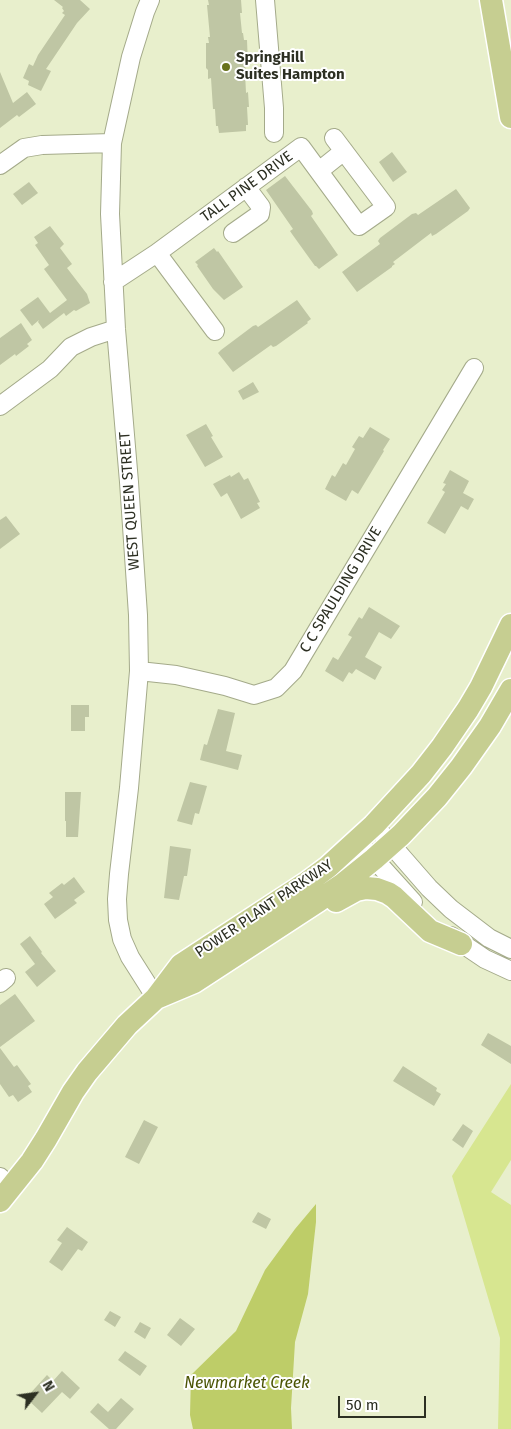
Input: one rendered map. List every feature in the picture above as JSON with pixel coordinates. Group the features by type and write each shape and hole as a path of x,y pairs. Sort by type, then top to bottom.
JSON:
{"main road":[{"path":"491,0 511,118"},
{"name":"POWER PLANT PARKWAY","path":"3,1189 42,1146 73,1092 87,1072 127,1025 156,998 181,965 305,884 328,866 358,841 421,774 452,732 481,687 511,625"},
{"name":"POWER PLANT PARKWAY","path":"156,998 194,982 343,884 374,859 438,798 490,726 511,690"},
{"path":"260,939 287,933 345,896 356,890 366,888 388,893 430,931 461,944"}],"street":[{"name":"WEST QUEEN STREET","path":"150,0 131,57 112,143 110,214 116,330 138,615 139,671 129,788 119,874 118,920 122,939 130,957 156,998"},
{"path":"265,0 274,108 274,133"},
{"path":"0,165 24,148 42,145 112,143"},
{"name":"TALL PINE DRIVE","path":"113,282 157,253 301,147 359,226 386,207 339,145 319,171"},
{"path":"233,233 260,214 261,207 246,187"},
{"path":"157,253 215,331"},
{"path":"0,406 50,369 71,347 91,337 116,330"},
{"name":"C C SPAULDING DRIVE","path":"139,671 176,675 254,694 276,688 293,671 474,368"},
{"path":"374,825 429,888 451,909 489,938 511,949"},
{"path":"358,841 404,894 435,924 485,959 511,970"}],"shaded area":[{"path":"511,1084 511,1160 491,1192 511,1205 511,1429 498,1429 500,1338 452,1176"}],"water":[{"name":"Newmarket Creek","path":"316,1204 316,1222 308,1294 295,1342 291,1408 292,1429 193,1429 190,1415 191,1375 236,1331 265,1270"}],"building":[{"path":"54,0 80,0 90,9 77,23 46,69 51,71 41,91 28,85 29,81 23,78 29,64 33,66 38,55 65,15 62,13 64,11 63,7"},
{"name":"SpringHill Suites Hampton","path":"208,0 241,0 242,33 244,40 247,40 248,65 245,65 246,93 248,92 249,107 247,107 248,125 246,125 246,131 219,133 218,126 216,126 211,78 208,79 208,70 206,68 206,43 209,43 208,37 210,37"},
{"path":"0,72 13,103 27,92 36,104 0,128"},
{"path":"392,152 407,172 393,182 379,162"},
{"path":"285,176 312,211 313,214 311,216 338,255 319,269 292,234 290,231 293,229 266,190"},
{"path":"29,182 38,193 22,205 13,194"},
{"path":"456,189 470,208 468,211 436,234 432,236 431,233 393,262 395,264 392,267 357,292 342,272 380,244 378,241 380,238 412,214 416,213 418,215"},
{"path":"50,226 64,244 60,248 72,264 67,268 87,294 90,303 66,316 64,313 43,329 38,322 39,320 32,326 20,310 38,297 50,313 67,300 44,269 49,265 35,245 38,243 34,237"},
{"path":"214,248 243,287 224,300 213,289 195,262"},
{"path":"297,300 311,319 308,323 276,346 273,347 271,345 233,372 218,353 253,326 256,325 258,327"},
{"path":"21,323 32,340 27,344 29,346 0,365 0,338"},
{"path":"253,382 259,392 243,400 238,391"},
{"path":"206,424 213,436 211,437 223,457 205,467 186,435"},
{"path":"370,427 390,439 358,494 352,490 346,501 325,489 332,475 335,477 343,463 346,465 355,449 352,447 359,436 363,438"},
{"path":"450,470 469,481 463,493 474,499 468,510 461,506 445,534 427,523 445,492 442,490 446,484 443,483"},
{"path":"239,472 244,480 248,478 260,502 257,503 260,508 241,519 227,493 221,497 213,484"},
{"path":"6,516 20,534 0,549 0,520"},
{"path":"369,607 400,626 391,639 379,632 365,657 382,667 375,680 356,669 352,674 349,672 343,682 325,671 333,657 338,660 352,637 348,635 359,617 362,619"},
{"path":"71,705 89,705 89,717 85,717 85,731 71,731"},
{"path":"218,709 235,713 226,751 242,755 238,770 200,760 204,744 207,745"},
{"path":"190,782 207,786 199,814 195,813 192,825 177,821"},
{"path":"65,792 81,792 78,837 66,837"},
{"path":"170,846 191,849 187,876 184,876 179,900 164,898"},
{"path":"74,877 85,892 74,900 77,903 55,919 44,904 53,897 49,893"},
{"path":"30,936 56,971 37,987 25,972 35,964 20,944"},
{"path":"15,994 35,1021 0,1047 0,1005"},
{"path":"488,1033 511,1046 511,1064 481,1045"},
{"path":"0,1048 14,1067 17,1065 31,1084 28,1086 32,1092 18,1102 13,1095 9,1097 0,1084"},
{"path":"403,1066 437,1088 436,1091 441,1094 434,1106 393,1081"},
{"path":"144,1120 158,1127 139,1164 125,1157"},
{"path":"463,1124 473,1131 463,1148 452,1140"},
{"path":"258,1212 271,1219 266,1229 252,1222"},
{"path":"67,1227 88,1242 82,1251 78,1249 62,1271 49,1262 62,1243 57,1240"},
{"path":"110,1311 121,1317 115,1327 104,1320"},
{"path":"180,1318 195,1329 181,1346 167,1335"},
{"path":"140,1322 151,1328 145,1339 134,1332"},
{"path":"125,1351 147,1366 140,1376 118,1360"},
{"path":"62,1371 80,1388 70,1399 62,1392 42,1413 26,1398 47,1375 53,1381"},
{"path":"121,1398 134,1409 116,1429 109,1429 90,1412 98,1403 108,1412"}],"place":[{"name":"SpringHill Suites Hampton","path":"226,67"}]}
